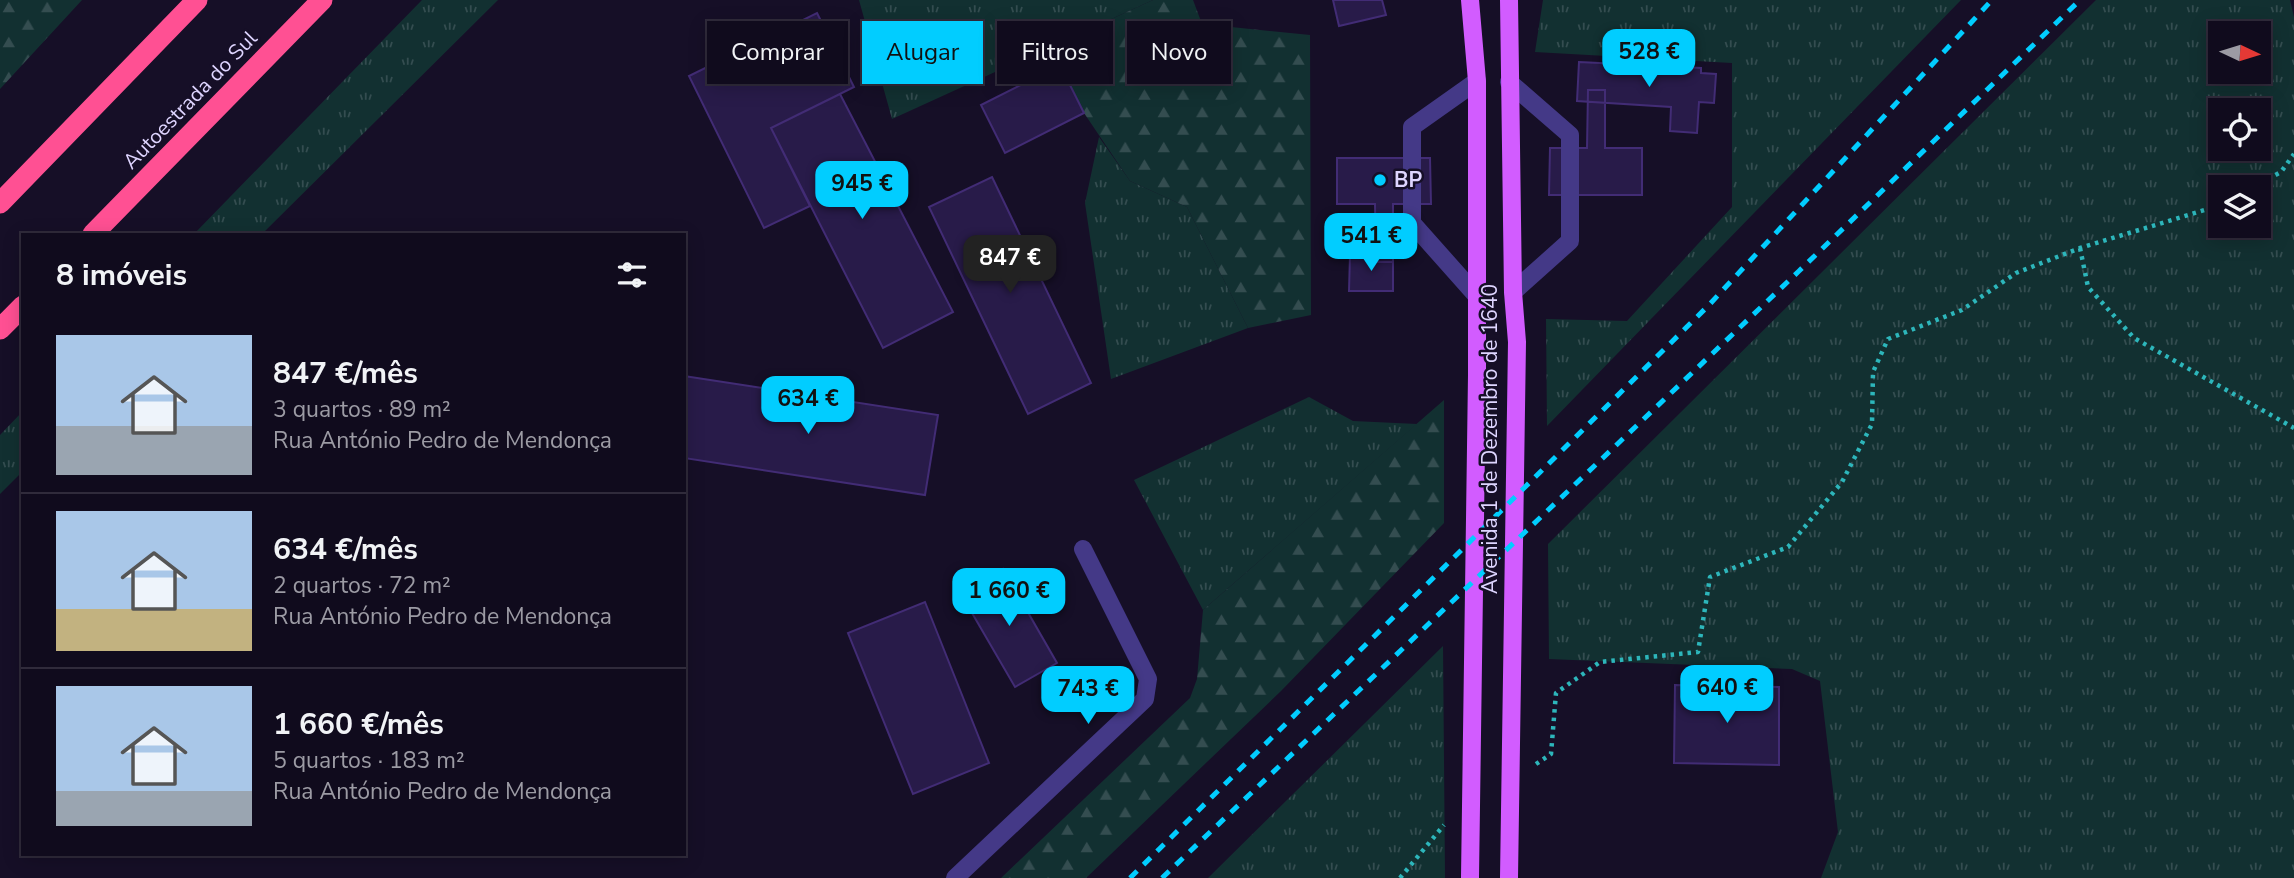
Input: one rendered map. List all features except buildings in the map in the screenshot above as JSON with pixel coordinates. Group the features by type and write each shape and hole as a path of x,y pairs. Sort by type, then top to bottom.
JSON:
{"highway":[{"path":"0,203 197,0"},
{"name":"Autoestrada do Sul","path":"94,233 322,0"},
{"path":"0,329 21,308"}],"main road":[{"name":"Avenida 1 de Dezembro de 1640","path":"1470,0 1477,81 1477,375 1470,878"},
{"name":"Avenida 1 de Dezembro de 1640","path":"1509,0 1513,292 1517,342 1509,878"}],"street":[{"path":"1476,295 1412,223 1412,127 1477,81"},
{"path":"1509,82 1570,135 1570,241 1513,292"},
{"path":"955,878 1144,699 1148,679 1083,549"}],"path":[{"path":"2271,177 2281,172 2294,154"},
{"path":"1510,781 1551,754 1556,693 1600,662 1698,652 1710,577 1788,547 1842,482 1872,424 1873,373 1888,340 1962,310 2016,272 2080,248 2208,209"},
{"path":"2080,248 2088,287 2134,338 2294,428"},
{"path":"1400,878 1440,828 1470,808"}],"green space":[{"path":"0,0 82,0 0,89"},
{"path":"422,0 498,0 263,233 195,233"},
{"path":"859,0 1153,0 1107,21 997,21 997,71 983,78 983,21 865,21"},
{"path":"1153,0 1193,0 1201,21 1127,21 1127,84 1231,84 1231,27 1310,35 1311,315 1248,328 1187,207 1130,181 1063,84 1113,84 1113,21 1107,21"},
{"path":"1543,0 1961,0 1547,426 1546,319 1627,321 1732,207 1732,63 1535,52"},
{"path":"2096,0 2290,0 2294,17 2294,878 1821,878 1838,832 1820,681 1792,669 1549,659 1548,544"},
{"path":"882,84 969,84 892,119"},
{"path":"1099,137 1130,181 1187,207 1248,328 1111,379 1085,203"},
{"path":"1309,397 1353,421 1417,424 1203,610 1134,480"},
{"path":"1444,400 1444,523 1281,691 1086,878 1001,878 1190,698 1197,679 1203,610"},
{"path":"21,413 21,473 0,494 0,435"},
{"path":"1443,646 1445,878 1208,878"}],"railway":[{"path":"1130,878 1709,305 1992,0"},
{"path":"1162,878 2080,0"}],"place":[{"name":"BP","path":"1380,180"}]}
